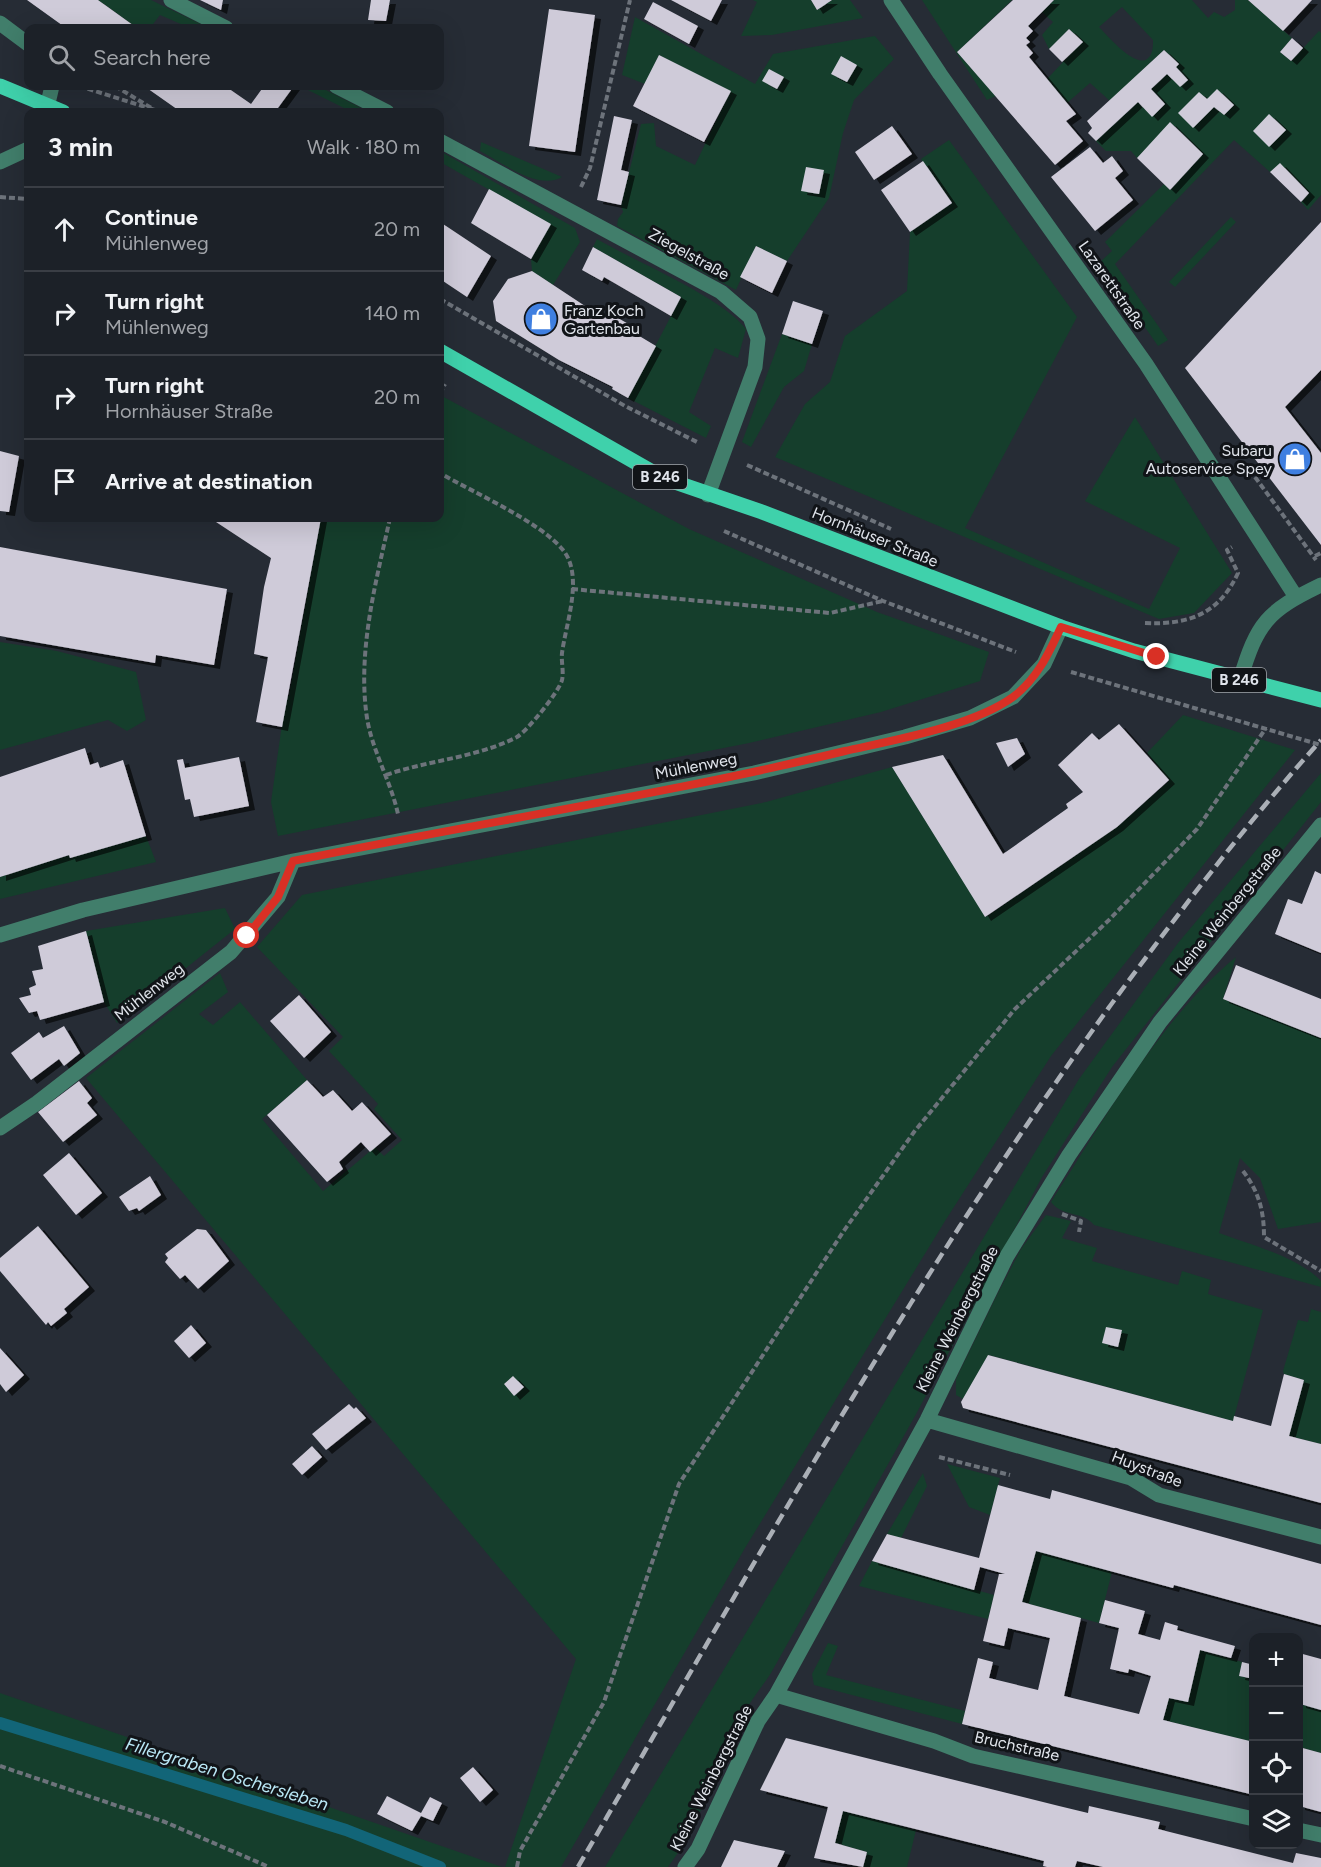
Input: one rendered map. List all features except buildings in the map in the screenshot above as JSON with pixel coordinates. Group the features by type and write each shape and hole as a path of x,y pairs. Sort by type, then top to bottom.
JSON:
{"main road":[{"path":"0,86 45,108"},
{"name":"Hornhäuser Straße","path":"444,353 663,478 762,512 1061,627 1134,651 1321,700"}],"street":[{"path":"171,0 218,24"},
{"name":"Lazarettstraße","path":"891,0 940,74 1146,364 1296,597"},
{"path":"0,23 24,41"},
{"path":"47,108 51,90"},
{"path":"344,90 379,108"},
{"name":"Ziegelstraße","path":"444,143 721,292 750,317 758,339 755,367 708,495"},
{"path":"0,162 24,151"},
{"path":"1240,680 1250,646 1266,619 1296,597 1321,585"},
{"name":"Mühlenweg","path":"0,935 83,910 293,861 403,838 754,773 905,737 970,718 1013,697 1044,664 1061,627"},
{"name":"Kleine Weinbergstraße","path":"685,1867 698,1850 758,1721 776,1695 927,1420 1008,1256 1069,1155 1160,1022 1321,825"},
{"name":"Mühlenweg","path":"0,1128 231,952 278,897 293,861"},
{"name":"Huystraße","path":"927,1420 1131,1478 1159,1495 1321,1537"},
{"name":"Bruchstraße","path":"776,1695 934,1741 973,1756 1249,1819"},
{"path":"1303,1831 1321,1834"}],"path":[{"path":"570,210 590,168 630,0"},
{"path":"89,90 147,108"},
{"path":"122,90 152,108"},
{"path":"0,197 24,199"},
{"path":"444,300 624,406 722,454 892,530"},
{"path":"386,775 419,764 478,752 519,736 552,698 562,680 562,656 572,589 572,568 564,552 546,533 444,475"},
{"path":"1142,623 1159,624 1201,617 1230,591 1238,573 1227,550 1284,515"},
{"path":"389,522 370,619 364,666 367,719 386,775 403,838"},
{"path":"1316,556 1321,554"},
{"path":"572,589 830,614 883,601"},
{"path":"1044,664 1321,745"},
{"path":"518,1867 520,1851 604,1702 680,1484 843,1232 914,1132 1015,1009 1109,920 1197,829 1266,728"},
{"path":"1243,1171 1255,1187 1264,1214 1264,1237 1321,1271"},
{"path":"933,1460 941,1456 1021,1478"},
{"path":"0,1766 165,1822 269,1867"}],"green space":[{"path":"98,0 151,0 201,24 181,24 160,15 153,24 131,24"},
{"path":"753,0 811,0 817,10 832,0 850,0 863,18 772,35 741,36 757,2"},
{"path":"922,0 1012,0 957,52 996,96 987,100"},
{"path":"1054,0 1192,0 1208,18 1214,12 1224,17 1235,10 1235,0 1248,0 1292,38 1280,52 1291,61 1319,31 1321,33 1321,195 1308,210 1301,202 1309,193 1280,164 1270,172 1234,140 1115,264 1168,340 1158,346 1100,262 1112,251 1105,242 1164,184 1170,190 1203,154 1171,123 1137,158 1131,151 1106,151 1096,141 1138,102 1152,116 1165,104 1151,89 1178,64 1164,50 1110,101 1090,83 1067,103 1047,79 1082,42 1069,29 1049,49 1042,35 1053,22 1042,12","holes":["1122,7 1153,40 1151,54 1146,60 1140,60 1125,52 1099,27"]},
{"path":"635,17 755,84 773,54 875,36 894,59 854,100 843,133 829,198 787,261 756,246 736,290 617,226 618,219 623,212 621,205 641,124 654,123 656,146 695,165 730,92 659,55 645,84 622,75"},
{"path":"308,90 326,90 361,108 344,108"},
{"path":"949,140 1077,317 965,528 1149,609 1180,548 1085,501 1135,417 1232,573 1194,613 1159,619 775,457 805,404 830,382 845,336 907,291 910,232 952,203 921,159"},
{"path":"481,142 562,177 542,181 521,174 480,151"},
{"path":"444,153 575,228 580,242 553,285 532,271 531,259 550,224 444,164"},
{"path":"1231,217 1236,222 1175,287 1169,282"},
{"path":"597,239 699,293 734,317 746,329 738,358 715,348 689,412 711,426 706,438 628,398 681,297 593,247"},
{"path":"782,334 812,344 804,371 784,387 751,447 742,442"},
{"path":"444,397 689,529 877,612 989,652 980,681 881,712 749,743 278,836 271,802 286,696 289,696 320,522 444,522"},
{"path":"0,642 57,651 136,672 146,720 127,731 108,720 0,750"},
{"path":"1183,715 1295,750 1051,1056 945,1221 745,1548 561,1867 505,1867 576,1659 86,1078 220,973 228,992 199,1014 213,1025 240,1002 307,1080 262,1119 323,1191 375,1147 384,1156 402,1140 374,1109 378,1104 329,1051 343,1037 257,947 302,895 766,802 892,767 986,917 1117,827 1169,781 1147,753"},
{"path":"1321,773 1321,802 1112,1067 1042,1177 915,1416 771,1673 747,1708 681,1849 668,1867 605,1867 1079,1079 1178,943"},
{"path":"146,836 156,862 0,899 0,877 69,855 70,858"},
{"path":"225,908 235,929 117,1023 104,1002 86,931"},
{"path":"1236,957 1223,999 1321,1038 1321,1222 1278,1229 1260,1178 1240,1158 1219,1233 1287,1258 1311,1272 1321,1281 1321,1287 1094,1225 1084,1218 1061,1210 1051,1202 1158,1040 1208,982"},
{"path":"1046,1215 1071,1221 1062,1238 1097,1248 1092,1261 1178,1285 1182,1271 1211,1280 1208,1294 1263,1310 1233,1421 989,1355 963,1399 956,1395 956,1379 997,1295 1021,1249"},
{"path":"1311,1309 1321,1312 1321,1444 1289,1436 1304,1380 1284,1374 1283,1371 1298,1320 1308,1322"},
{"path":"947,1464 1000,1478 990,1515 969,1507"},
{"path":"923,1473 927,1486 901,1538 887,1534"},
{"path":"1036,1551 1112,1572 1099,1623 1022,1602"},
{"path":"872,1561 994,1595 988,1619 859,1586"},
{"path":"828,1643 838,1646 826,1675 965,1711 962,1724 814,1685 812,1674"},
{"path":"1200,1650 1242,1662 1239,1676 1249,1678 1249,1741 1163,1720 1169,1698 1188,1702"},
{"path":"0,1693 502,1867 0,1867"},
{"path":"1303,1705 1321,1710 1321,1753 1303,1748"},
{"path":"843,1811 916,1830 907,1867 863,1867 867,1852 835,1843"}],"waterway":[{"name":"Fillergraben Oschersleben","path":"0,1723 346,1830 440,1867"}],"railway":[{"path":"578,1867 768,1538 967,1215 1037,1110 1135,972 1186,904 1321,740"}],"place":[{"name":"Franz Koch Gartenbau","path":"541,319"},
{"name":"Subaru Autoservice Spey","path":"1295,459"}],"route":[{"path":"247,936 278,897 293,861 403,838 754,773 905,737 970,718 1013,697 1044,664 1061,627 1157,657"}]}
